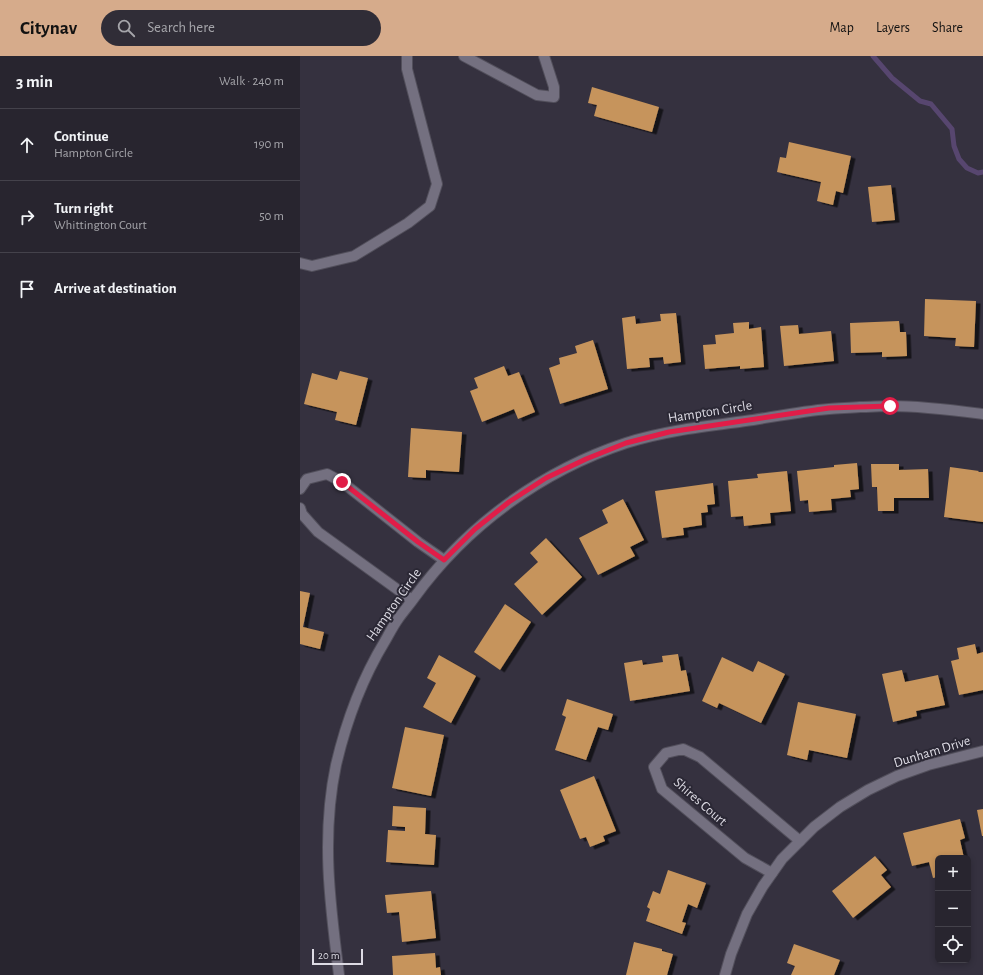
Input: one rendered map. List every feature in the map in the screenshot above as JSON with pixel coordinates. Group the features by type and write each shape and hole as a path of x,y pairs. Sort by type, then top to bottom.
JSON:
{"street":[{"path":"300,263 312,266 354,256 408,223 430,206 437,184 407,69 407,56"},
{"path":"464,56 537,95 554,98 554,87 544,56"},
{"name":"Hampton Circle","path":"338,975 329,891 327,854 329,810 336,767 343,739 357,697 375,658 397,620 444,560 475,529 509,502 553,475 586,459 626,443 669,432 829,408 890,406 938,408 983,414"},
{"path":"300,489 307,479 327,474 342,482 418,542 444,560"},
{"path":"300,508 302,514 318,532 412,600"},
{"name":"Shires Court","path":"772,873 745,858 662,789 654,767 666,753 683,749 700,757 800,841"},
{"name":"Dunham Drive","path":"725,975 731,954 747,914 763,886 782,859 814,827 840,807 868,790 897,776 928,764 983,751"}],"building":[{"path":"592,87 659,107 652,132 594,116 597,105 588,103"},
{"path":"789,142 851,156 843,193 836,191 833,205 817,201 821,182 777,172 780,157 786,158"},
{"path":"891,185 895,220 872,222 868,187"},
{"path":"925,299 976,301 974,347 955,346 956,338 924,336"},
{"path":"676,313 681,362 664,364 663,357 649,358 650,367 627,369 622,318 635,316 636,324 661,321 660,314"},
{"path":"899,321 900,332 906,332 907,356 882,357 882,352 851,353 850,323"},
{"path":"749,322 749,329 761,327 764,367 740,369 740,366 705,369 703,345 716,344 715,335 734,333 733,323"},
{"path":"798,325 799,334 831,331 834,361 784,366 780,326"},
{"path":"593,340 608,389 560,404 549,368 560,364 559,358 577,353 575,346"},
{"path":"504,366 508,376 519,372 535,412 518,419 514,409 482,422 470,391 478,388 474,378"},
{"path":"340,371 368,378 356,425 335,420 337,412 304,404 312,373 337,380"},
{"path":"411,428 462,432 459,472 426,470 426,478 408,477"},
{"path":"857,463 859,489 850,490 851,497 831,499 832,510 809,512 808,500 800,501 797,471"},
{"path":"871,464 899,464 899,470 928,469 929,498 894,498 894,511 878,511 877,487 872,487"},
{"path":"950,467 983,472 983,522 944,517"},
{"path":"787,471 791,511 770,513 771,523 744,526 743,516 731,517 728,481 758,478 757,474"},
{"path":"713,483 715,504 707,505 708,512 701,513 702,525 683,528 684,535 662,538 655,491"},
{"path":"623,499 644,540 630,547 635,556 598,575 579,538 608,523 602,510"},
{"path":"546,538 582,577 542,615 514,584 538,562 530,553"},
{"path":"300,591 310,593 303,627 324,632 320,649 300,644"},
{"path":"505,604 531,622 500,670 474,652"},
{"path":"975,644 977,654 983,652 983,690 959,695 951,661 959,659 957,648"},
{"path":"678,654 681,671 686,670 690,691 630,701 624,663 642,660 643,665 663,662 662,656"},
{"path":"439,655 476,676 451,723 423,707 436,683 427,678"},
{"path":"722,657 753,672 758,661 785,674 761,723 719,703 717,708 702,701"},
{"path":"902,670 905,682 938,675 945,705 916,711 917,716 893,722 882,674"},
{"path":"567,699 613,714 608,730 598,727 586,760 555,750 566,717 562,715"},
{"path":"798,702 856,714 847,758 809,750 807,760 787,755"},
{"path":"405,727 444,735 431,796 392,788"},
{"path":"594,776 616,831 603,836 605,841 590,847 586,837 580,839 560,790"},
{"path":"393,806 426,808 425,834 436,835 434,865 386,862 388,830 405,831 405,827 392,826"},
{"path":"983,809 983,836 982,836 977,810"},
{"path":"960,819 965,838 960,840 963,855 935,855 935,878 933,878 929,862 912,866 903,833"},
{"path":"875,856 887,870 881,875 891,887 853,918 832,891"},
{"path":"668,870 706,883 697,908 688,904 682,922 686,923 682,934 646,921 650,909 647,907 653,891 660,894"},
{"path":"431,891 436,938 402,942 399,912 387,913 385,895"},
{"path":"634,942 662,949 662,951 673,954 667,975 626,975"},
{"path":"794,944 840,960 834,975 791,975 795,966 787,963"},
{"path":"435,953 436,968 440,967 441,975 393,975 392,956"}],"waterway":[{"path":"873,56 892,78 920,101 931,104 952,129 954,146 959,159 967,168 978,173 983,172"}],"route":[{"path":"342,482 418,542 444,560 475,529 509,502 546,478 586,459 626,443 669,432 829,408 890,406"}]}
